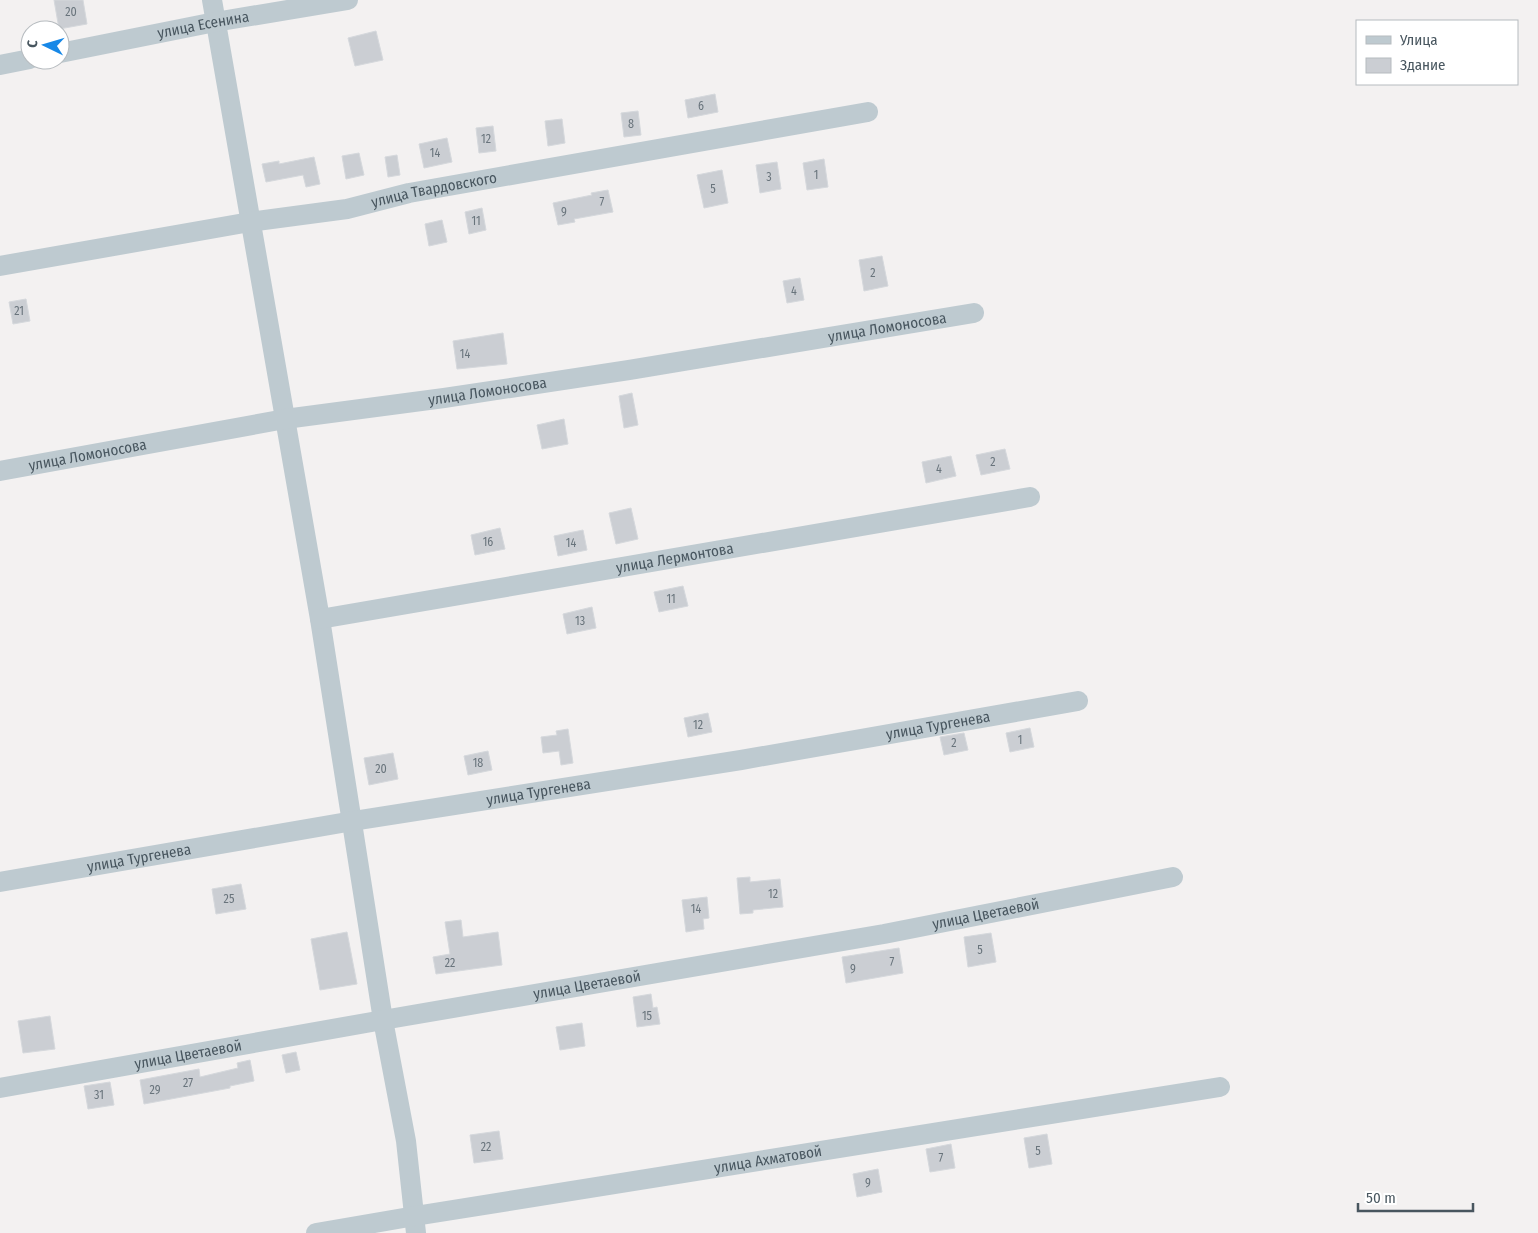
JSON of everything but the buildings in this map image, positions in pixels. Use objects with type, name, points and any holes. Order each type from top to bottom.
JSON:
[{"type":"street","points":[[212,0],[320,619],[383,1020],[406,1141],[416,1224]]},
{"type":"street","name":"улица Есенина","points":[[70,51],[215,22],[348,0]]},
{"type":"street","points":[[0,65],[20,61]]},
{"type":"street","name":"улица Твардовского","points":[[0,266],[250,222],[347,209],[409,193],[868,112]]},
{"type":"street","name":"улица Ломоносова","points":[[0,471],[285,420],[600,374],[974,313]]},
{"type":"street","name":"улица Лермонтова","points":[[320,619],[1030,497]]},
{"type":"street","name":"улица Тургенева","points":[[0,882],[353,821],[731,762],[1078,702]]},
{"type":"street","name":"улица Цветаевой","points":[[0,1088],[884,934],[1172,877]]},
{"type":"street","name":"улица Ахматовой","points":[[316,1233],[416,1224],[1220,1088]]}]
